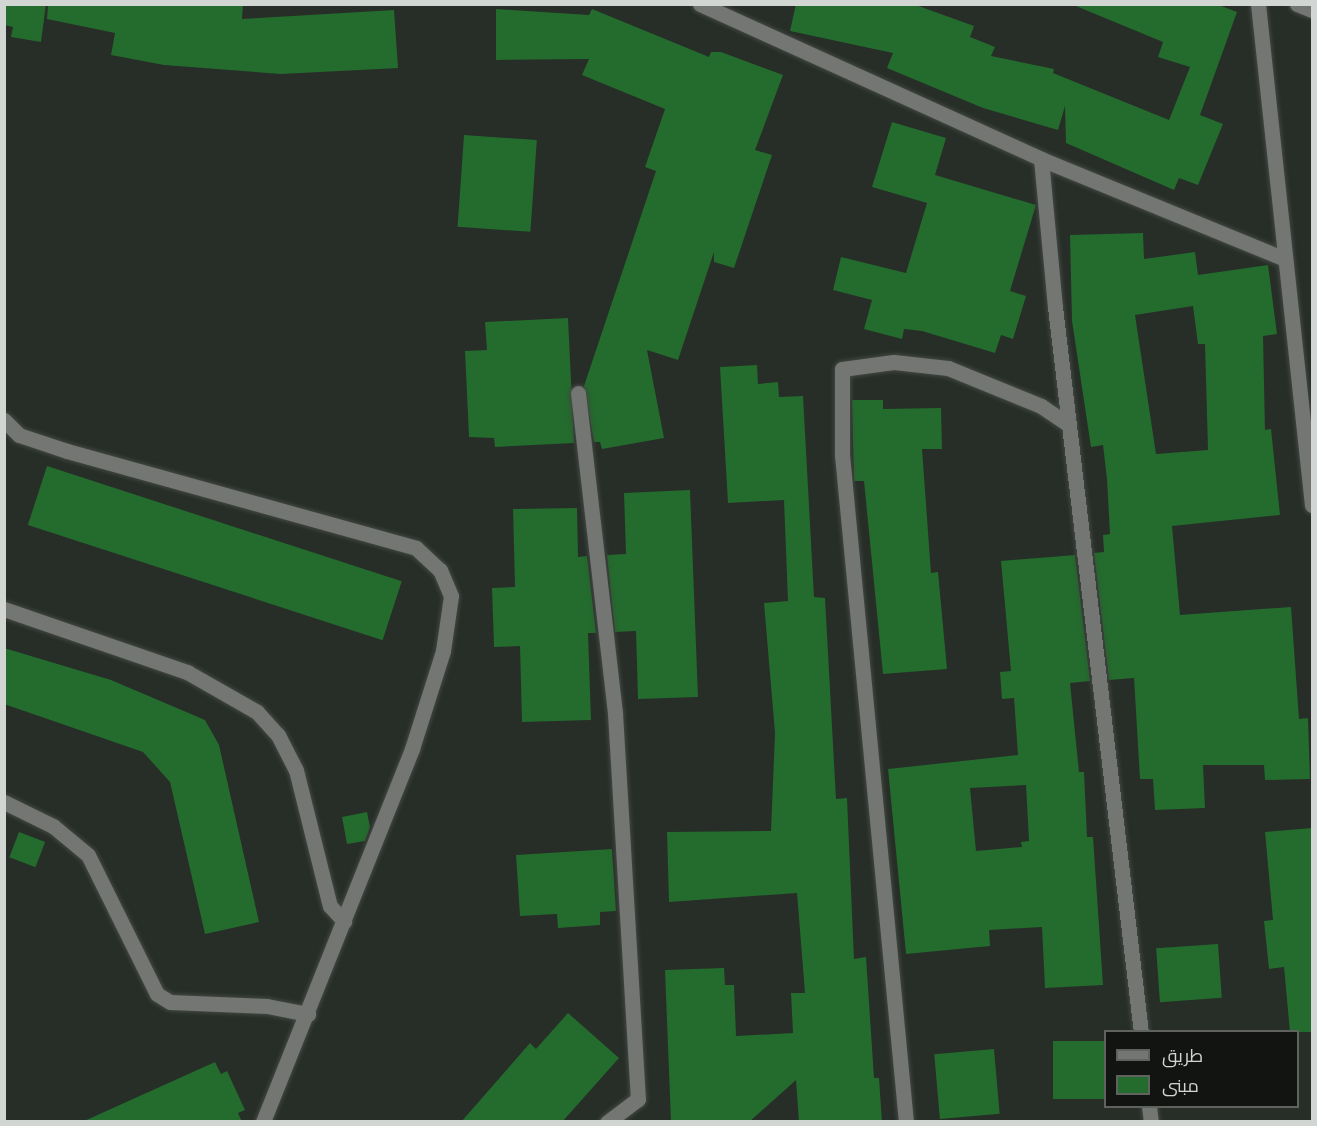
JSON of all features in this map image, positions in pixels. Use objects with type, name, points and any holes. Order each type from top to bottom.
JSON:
[{"type":"street","points":[[700,4],[1041,159],[1285,259]]},
{"type":"street","points":[[1258,4],[1312,506]]},
{"type":"street","points":[[1297,4],[1312,10]]},
{"type":"street","points":[[1041,159],[1069,424],[1141,1030]]},
{"type":"street","points":[[906,1122],[842,454],[842,369],[894,362],[948,368],[1041,406],[1069,424]]},
{"type":"street","points":[[578,393],[615,713],[638,1099],[607,1122]]},
{"type":"street","points":[[4,420],[19,435],[67,451],[416,548],[440,570],[451,596],[442,651],[412,749],[263,1122]]},
{"type":"street","points":[[4,609],[187,672],[257,712],[278,735],[296,770],[330,906],[344,921]]},
{"type":"street","points":[[4,802],[52,826],[88,855],[156,994],[170,1002],[267,1006],[308,1014]]},
{"type":"building","points":[[4,4],[46,4],[41,42],[11,37],[13,27],[4,25]]},
{"type":"building","points":[[48,4],[243,4],[242,19],[394,10],[398,68],[281,74],[164,65],[111,55],[115,33],[47,19]]},
{"type":"building","points":[[796,4],[913,4],[974,26],[970,37],[995,47],[991,56],[1054,69],[1053,73],[1169,120],[1190,67],[1158,57],[1163,42],[1071,4],[1216,4],[1237,12],[1200,115],[1223,124],[1198,185],[1179,178],[1174,190],[1066,143],[1065,106],[1058,130],[983,108],[887,68],[893,53],[790,31]]},
{"type":"building","points":[[496,9],[589,15],[592,9],[709,57],[711,52],[721,52],[783,75],[755,150],[772,155],[734,268],[714,262],[714,252],[678,360],[647,350],[664,438],[602,449],[600,442],[594,442],[584,386],[656,171],[645,167],[665,109],[582,75],[589,59],[496,60]]},
{"type":"building","points":[[892,122],[946,138],[935,175],[1036,205],[1010,291],[1026,296],[1013,339],[1001,335],[995,353],[922,331],[904,329],[902,339],[864,329],[872,300],[833,290],[841,257],[906,273],[927,203],[872,187]]},
{"type":"building","points":[[464,135],[537,140],[530,232],[458,227]]},
{"type":"building","points":[[1143,233],[1144,259],[1195,252],[1198,275],[1268,265],[1277,334],[1263,336],[1265,430],[1271,429],[1280,515],[1172,526],[1180,615],[1291,607],[1299,719],[1308,718],[1310,779],[1265,780],[1264,765],[1203,765],[1205,808],[1155,810],[1153,779],[1140,779],[1134,678],[1109,680],[1094,553],[1104,552],[1103,535],[1110,534],[1107,479],[1103,445],[1091,447],[1072,321],[1070,235]],"holes":[[[1193,306],[1198,344],[1205,344],[1208,450],[1156,454],[1135,315]]]},
{"type":"building","points":[[568,318],[574,443],[495,447],[494,438],[469,437],[465,351],[487,350],[485,322]]},
{"type":"building","points":[[757,365],[758,384],[778,382],[779,397],[803,396],[814,597],[825,598],[836,799],[847,798],[854,959],[866,957],[874,1078],[879,1078],[882,1122],[799,1122],[796,1080],[749,1122],[671,1122],[665,970],[724,968],[725,985],[734,985],[736,1036],[793,1033],[791,993],[805,993],[797,893],[669,902],[667,832],[771,831],[775,733],[764,603],[788,601],[784,500],[728,503],[720,367]]},
{"type":"building","points":[[852,400],[883,400],[883,409],[941,408],[942,449],[922,449],[931,573],[938,572],[947,669],[883,674],[864,481],[854,481]]},
{"type":"building","points":[[47,466],[402,581],[383,640],[28,525]]},
{"type":"building","points":[[690,490],[698,697],[638,699],[636,631],[615,632],[607,555],[626,554],[624,493]]},
{"type":"building","points":[[577,508],[578,557],[587,556],[596,633],[588,633],[591,720],[522,722],[520,646],[494,647],[492,588],[515,587],[513,509]]},
{"type":"building","points":[[1075,555],[1090,681],[1070,683],[1079,772],[1084,772],[1087,837],[1093,837],[1103,985],[1045,988],[1042,927],[989,930],[990,946],[906,954],[888,769],[1018,755],[1014,698],[1002,699],[1000,672],[1011,671],[1001,561]],"holes":[[[1026,785],[1029,841],[1021,842],[1022,847],[976,851],[970,788]]]},
{"type":"building","points":[[4,648],[111,680],[205,720],[219,745],[259,922],[205,934],[170,782],[143,752],[4,704]]},
{"type":"building","points":[[367,812],[370,827],[365,841],[347,844],[342,817]]},
{"type":"building","points":[[1312,828],[1312,1032],[1290,1030],[1284,967],[1269,969],[1264,921],[1273,920],[1265,832]]},
{"type":"building","points":[[19,832],[45,842],[35,867],[9,857]]},
{"type":"building","points":[[612,849],[616,911],[600,912],[600,925],[558,928],[557,914],[520,916],[516,855]]},
{"type":"building","points":[[1218,944],[1222,998],[1160,1002],[1156,948]]},
{"type":"building","points":[[568,1013],[619,1058],[562,1122],[461,1122],[530,1043],[536,1049]]},
{"type":"building","points":[[1053,1041],[1104,1041],[1104,1099],[1053,1099]]},
{"type":"building","points":[[994,1049],[1000,1114],[940,1119],[934,1054]]},
{"type":"building","points":[[215,1062],[221,1074],[227,1071],[245,1110],[238,1113],[242,1122],[82,1122]]}]
